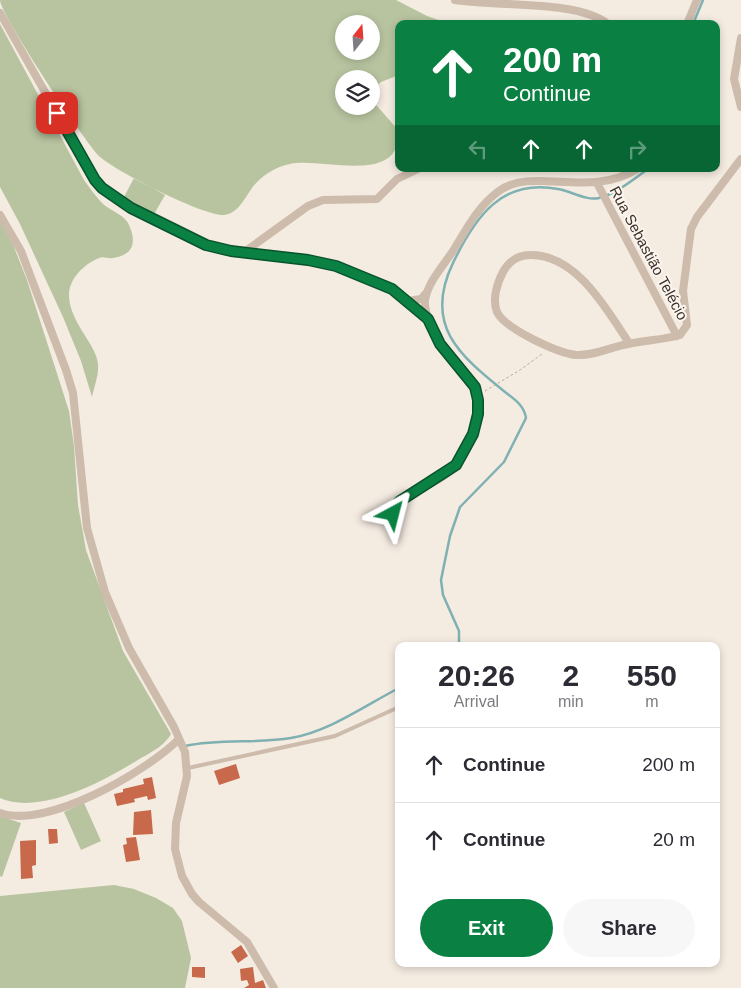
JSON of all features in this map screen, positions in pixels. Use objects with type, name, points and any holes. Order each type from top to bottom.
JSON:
[{"type":"street","points":[[455,0],[557,0],[586,6],[604,20]]},
{"type":"street","points":[[689,20],[697,0]]},
{"type":"street","points":[[0,13],[95,180],[102,188],[131,208],[186,236],[219,249],[308,260],[336,266],[392,289],[428,319]]},
{"type":"street","points":[[741,38],[734,74],[741,107]]},
{"type":"street","points":[[629,343],[595,295],[574,273],[555,262],[539,256],[525,256],[515,259],[508,266],[498,283],[495,298],[498,314],[510,326],[551,347],[581,355],[600,352],[629,343],[677,336],[683,333],[687,325],[683,291],[691,229],[697,218],[741,159]]},
{"type":"street","points":[[243,253],[308,206],[329,200],[377,199],[383,196],[398,179],[412,172]]},
{"type":"street","points":[[403,300],[412,302],[419,300],[427,292],[477,214],[490,199],[506,187],[530,182],[597,184],[620,178],[631,172]]},
{"type":"street","name":"Rua Sebastião Telécio","points":[[597,184],[677,336]]},
{"type":"street","points":[[0,216],[21,251],[69,378],[76,412],[87,528],[106,592],[129,648],[179,739],[186,757],[188,768],[175,832],[175,849],[180,870],[195,898],[253,949],[274,988]]},
{"type":"street","points":[[395,538],[393,511],[396,504],[447,473],[460,460],[476,426],[477,394],[472,383],[440,344],[428,319],[425,305],[427,292]]},
{"type":"street","points":[[0,813],[20,817],[36,815],[79,800],[125,780],[179,739]]},
{"type":"lane","points":[[188,768],[335,736],[395,709]]},
{"type":"path","points":[[477,394],[520,370],[551,347]]},
{"type":"green space","points":[[0,0],[396,0],[438,20],[395,20],[395,77],[380,83],[380,70],[335,70],[335,115],[380,115],[380,109],[395,127],[395,149],[388,158],[374,164],[358,166],[304,163],[281,166],[272,170],[253,186],[239,207],[230,214],[224,215],[179,201],[108,163],[91,146],[44,78],[14,28]]},
{"type":"green space","points":[[0,24],[84,180],[103,204],[124,218],[129,225],[133,237],[132,247],[129,251],[120,256],[99,258],[88,264],[78,273],[70,289],[70,305],[73,314],[93,349],[98,364],[92,397],[81,361],[63,317],[20,224],[0,187]]},
{"type":"green space","points":[[134,178],[165,195],[153,216],[123,199]]},
{"type":"green space","points":[[0,222],[12,242],[27,280],[69,411],[74,446],[78,505],[86,550],[123,651],[171,734],[154,751],[92,785],[53,799],[34,802],[16,802],[0,798]]},
{"type":"green space","points":[[84,803],[101,841],[81,850],[64,812]]},
{"type":"green space","points":[[0,816],[21,823],[2,877],[0,876]]},
{"type":"green space","points":[[114,885],[134,889],[156,898],[173,908],[182,921],[191,958],[185,988],[0,988],[0,896]]},
{"type":"building","points":[[236,764],[240,778],[219,785],[214,771]]},
{"type":"building","points":[[152,777],[156,798],[148,800],[147,796],[134,799],[135,802],[117,806],[114,794],[123,792],[123,789],[144,784],[143,779]]},
{"type":"building","points":[[151,810],[153,834],[133,835],[134,812]]},
{"type":"building","points":[[48,829],[57,829],[58,843],[49,844]]},
{"type":"building","points":[[136,837],[140,860],[126,862],[123,845],[127,844],[126,838]]},
{"type":"building","points":[[36,840],[36,865],[32,866],[33,878],[21,879],[20,841]]},
{"type":"building","points":[[241,945],[248,956],[238,963],[231,952]]},
{"type":"building","points":[[192,967],[205,967],[205,978],[192,977]]},
{"type":"building","points":[[253,967],[255,983],[263,980],[266,988],[244,988],[249,985],[247,980],[241,981],[240,969]]},
{"type":"waterway","points":[[695,20],[703,0]]},
{"type":"waterway","points":[[459,642],[459,631],[443,595],[441,580],[450,536],[460,507],[504,462],[526,418],[523,409],[518,403],[473,365],[450,337],[444,321],[442,304],[445,285],[453,263],[481,216],[506,195],[521,189],[538,187],[563,190],[594,199],[618,190],[644,172]]},
{"type":"waterway","points":[[185,746],[211,742],[278,740],[305,735],[333,724],[395,690]]},
{"type":"route","points":[[57,113],[95,180],[102,188],[131,208],[186,236],[219,249],[308,260],[336,266],[392,289],[428,319],[440,344],[475,387],[478,400],[476,426],[456,465],[447,473],[396,504],[393,514]]}]
